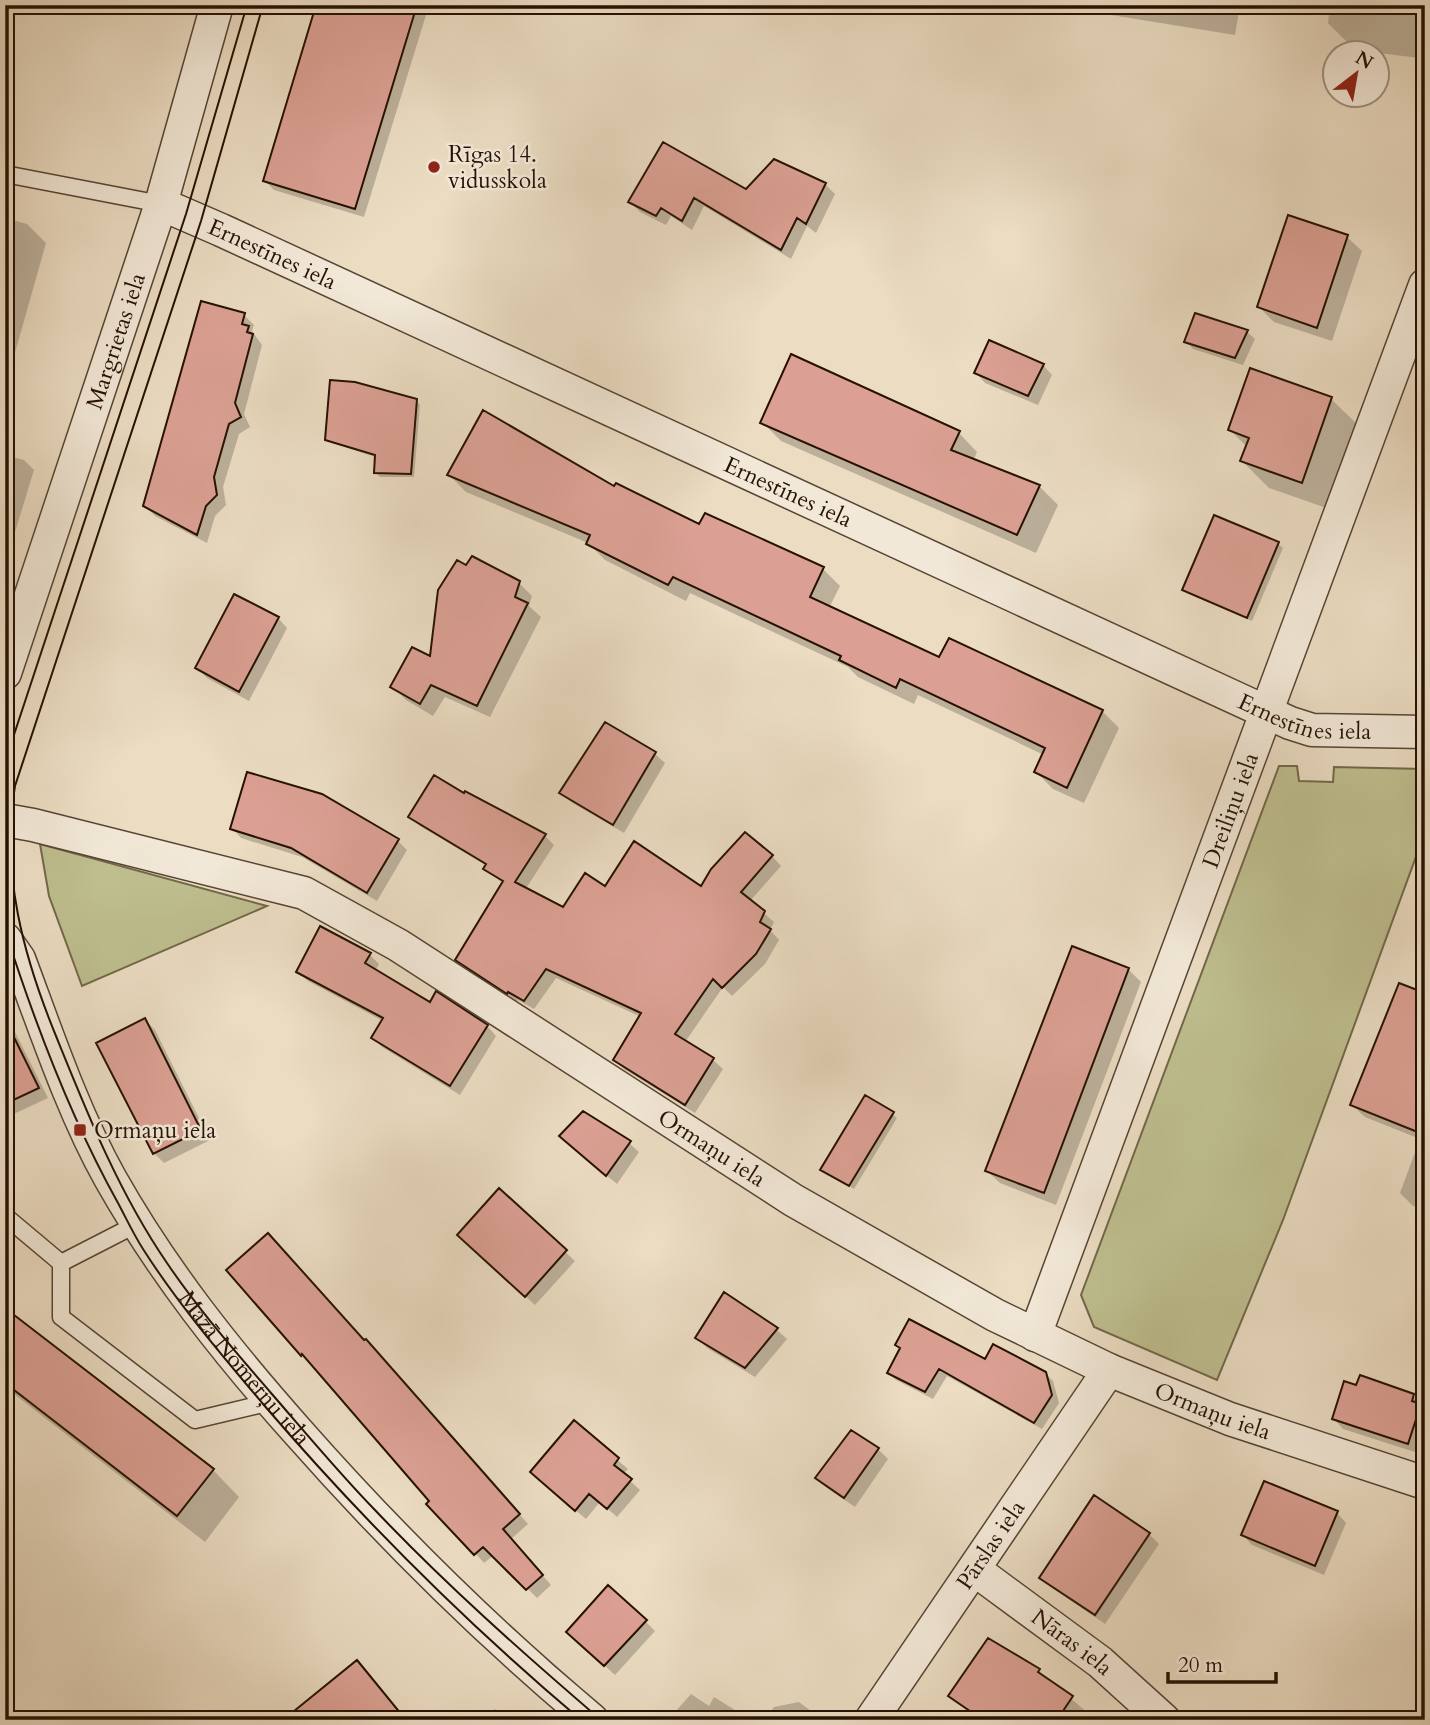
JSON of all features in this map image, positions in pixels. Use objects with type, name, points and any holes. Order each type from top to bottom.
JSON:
[{"type":"street","name":"Margrietas iela","points":[[5,673],[161,204],[217,5]]},
{"type":"street","name":"Ernestīnes iela","points":[[161,204],[1266,713],[1312,730],[1425,732]]},
{"type":"street","name":"Dreiliņu iela","points":[[1035,1335],[1425,285]]},
{"type":"street","name":"Ormaņu iela","points":[[5,820],[304,892],[398,945],[793,1200],[1035,1335],[1109,1370],[1230,1419],[1425,1483]]},
{"type":"street","name":"Mazā Nometņu iela","points":[[5,939],[19,959],[66,1081],[103,1164],[137,1224],[204,1322],[370,1514],[466,1608],[592,1720]]},
{"type":"street","name":"Pārslas iela","points":[[871,1720],[1109,1370]]},
{"type":"street","name":"Nāras iela","points":[[975,1570],[1100,1662],[1164,1720]]},
{"type":"lane","points":[[5,174],[161,204]]},
{"type":"lane","points":[[5,1216],[61,1263],[61,1317],[195,1420],[271,1402]]},
{"type":"lane","points":[[61,1263],[137,1224]]},
{"type":"green space","points":[[1279,766],[1297,766],[1299,781],[1333,782],[1334,767],[1425,769],[1425,832],[1283,1220],[1217,1380],[1094,1327],[1081,1295]]},
{"type":"green space","points":[[40,844],[267,906],[82,986],[49,896]]},
{"type":"building","points":[[316,5],[417,5],[355,209],[263,181]]},
{"type":"building","points":[[663,142],[746,189],[774,159],[826,183],[806,224],[797,218],[781,250],[694,198],[682,221],[661,208],[656,216],[628,202]]},
{"type":"building","points":[[1288,215],[1348,235],[1317,328],[1257,307]]},
{"type":"building","points":[[201,301],[245,313],[242,324],[249,326],[247,332],[253,334],[235,403],[241,417],[229,424],[214,477],[217,495],[206,506],[197,535],[143,506]]},
{"type":"building","points":[[1195,313],[1248,330],[1235,358],[1184,342]]},
{"type":"building","points":[[989,340],[1044,364],[1028,396],[974,373]]},
{"type":"building","points":[[791,354],[960,431],[951,450],[1040,485],[1017,535],[760,423]]},
{"type":"building","points":[[1250,368],[1332,397],[1302,483],[1240,461],[1249,438],[1228,430]]},
{"type":"building","points":[[330,380],[355,382],[417,399],[411,474],[374,473],[375,455],[325,440]]},
{"type":"building","points":[[483,410],[614,486],[616,483],[699,524],[705,513],[824,567],[810,597],[939,657],[949,638],[1103,710],[1067,788],[1034,772],[1045,748],[900,679],[896,688],[839,660],[841,656],[673,577],[668,585],[586,544],[590,535],[447,475]]},
{"type":"building","points":[[1214,515],[1279,542],[1247,618],[1182,590]]},
{"type":"building","points":[[472,556],[520,581],[515,597],[528,603],[477,706],[431,685],[420,704],[390,687],[412,647],[430,656],[438,590],[457,560],[466,565]]},
{"type":"building","points":[[234,594],[279,617],[239,692],[195,668]]},
{"type":"building","points":[[605,722],[656,752],[613,825],[559,793]]},
{"type":"building","points":[[247,772],[322,794],[399,839],[367,893],[291,848],[230,829]]},
{"type":"building","points":[[434,775],[546,834],[515,882],[563,907],[585,873],[605,886],[634,841],[701,886],[711,869],[745,832],[773,855],[741,892],[765,911],[760,922],[771,929],[756,954],[722,988],[713,979],[675,1034],[714,1058],[685,1105],[613,1060],[641,1013],[546,969],[524,1001],[508,992],[507,994],[455,960],[503,881],[483,869],[486,864],[408,817]]},
{"type":"building","points":[[320,926],[371,953],[365,963],[430,1002],[436,991],[488,1025],[450,1086],[371,1038],[383,1018],[296,972]]},
{"type":"building","points":[[1072,946],[1129,968],[1044,1193],[985,1171]]},
{"type":"building","points":[[1399,983],[1425,993],[1425,1135],[1350,1105]]},
{"type":"building","points":[[145,1018],[201,1130],[153,1154],[96,1043]]},
{"type":"building","points":[[5,1019],[39,1088],[5,1104]]},
{"type":"building","points":[[865,1095],[894,1112],[849,1186],[820,1170]]},
{"type":"building","points":[[583,1111],[631,1141],[606,1176],[559,1136]]},
{"type":"building","points":[[499,1188],[567,1250],[525,1297],[457,1235]]},
{"type":"building","points":[[268,1233],[364,1340],[366,1339],[520,1514],[503,1529],[543,1575],[526,1590],[483,1547],[474,1555],[426,1504],[429,1501],[226,1270]]},
{"type":"building","points":[[724,1292],[778,1328],[745,1368],[695,1338]]},
{"type":"building","points":[[5,1308],[214,1469],[177,1516],[5,1383]]},
{"type":"building","points":[[909,1319],[985,1359],[993,1344],[1046,1372],[1052,1395],[1034,1423],[939,1369],[925,1392],[887,1373],[900,1348],[895,1345]]},
{"type":"building","points":[[1360,1375],[1414,1394],[1412,1401],[1421,1404],[1408,1444],[1332,1419],[1344,1381],[1356,1385]]},
{"type":"building","points":[[574,1420],[619,1458],[614,1465],[632,1479],[607,1509],[589,1494],[575,1511],[530,1472]]},
{"type":"building","points":[[851,1430],[879,1448],[844,1498],[815,1478]]},
{"type":"building","points":[[1264,1481],[1338,1511],[1315,1566],[1241,1535]]},
{"type":"building","points":[[1094,1495],[1150,1533],[1095,1615],[1039,1578]]},
{"type":"building","points":[[608,1585],[647,1620],[604,1666],[566,1632]]},
{"type":"building","points":[[988,1638],[1040,1669],[1038,1672],[1073,1696],[1057,1720],[983,1720],[948,1696]]},
{"type":"building","points":[[357,1660],[406,1720],[283,1720]]},
{"type":"tram line","points":[[5,762],[186,214],[247,5]]},
{"type":"tram line","points":[[263,5],[201,221],[15,786],[11,850],[18,914],[44,1006],[93,1124],[134,1209],[179,1280],[244,1361],[374,1509],[485,1618],[601,1720]]},
{"type":"tram line","points":[[5,930],[41,1035],[69,1104],[136,1238],[156,1269],[200,1328],[263,1404],[337,1487],[455,1607],[581,1720]]},
{"type":"place","name":"Rīgas 14. vidusskola","points":[[434,167]]},
{"type":"place","name":"Ormaņu iela","points":[[80,1130]]}]
